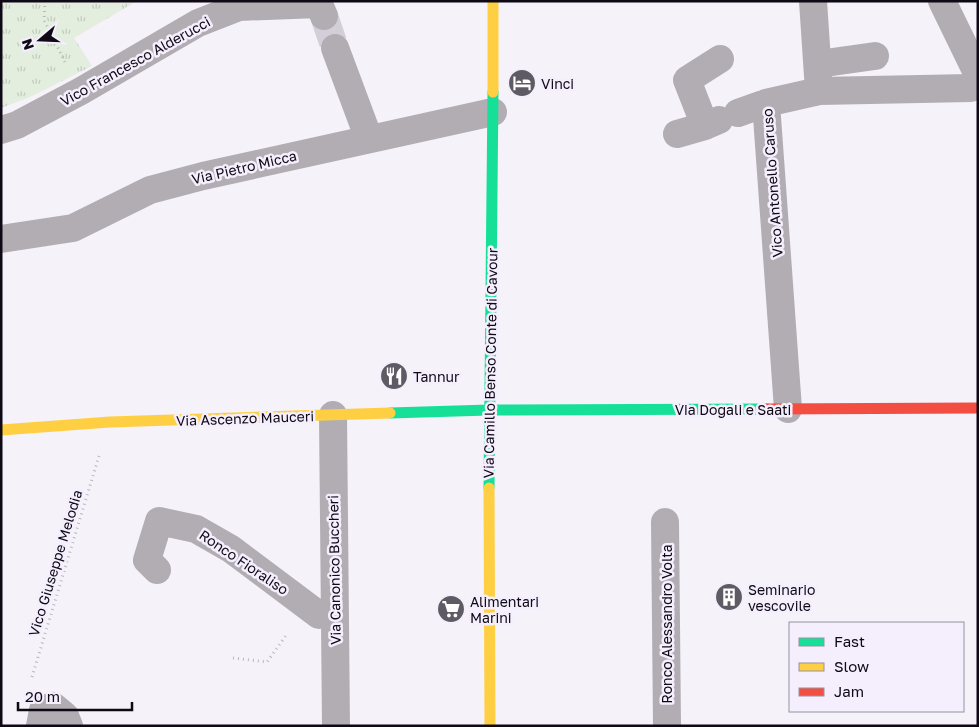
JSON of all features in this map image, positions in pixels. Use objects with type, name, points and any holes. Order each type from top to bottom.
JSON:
[{"type":"street","name":"Via Camillo Benso Conte di Cavour","points":[[490,726],[488,410],[494,112],[493,1]]},
{"type":"street","points":[[813,1],[819,91]]},
{"type":"street","points":[[942,1],[974,82]]},
{"type":"street","name":"Vico Francesco Alderucci","points":[[1,130],[17,125],[81,91],[198,23],[239,7],[319,4],[324,16]]},
{"type":"street","points":[[335,48],[369,139]]},
{"type":"street","points":[[818,64],[875,56]]},
{"type":"street","points":[[720,59],[687,80],[721,120]]},
{"type":"street","name":"Vico Antonello Caruso","points":[[788,409],[766,103],[819,91],[974,82]]},
{"type":"street","points":[[677,134],[766,103]]},
{"type":"street","name":"Via Pietro Micca","points":[[1,239],[73,228],[150,190],[203,176],[494,112]]},
{"type":"street","name":"Via Dogali e Saati","points":[[488,410],[978,408]]},
{"type":"street","name":"Via Ascenzo Mauceri","points":[[1,430],[110,422],[488,410]]},
{"type":"street","name":"Via Canonico Buccheri","points":[[332,415],[336,726]]},
{"type":"street","name":"Ronco Fioraliso","points":[[158,570],[147,560],[158,521],[196,529],[231,550],[313,610]]},
{"type":"street","name":"Ronco Alessandro Volta","points":[[665,522],[667,726]]},
{"type":"street","points":[[41,718],[53,706],[65,716],[69,726]]},
{"type":"path","points":[[45,1],[44,20],[50,36],[81,91]]},
{"type":"path","name":"Vico Giuseppe Melodia","points":[[41,718],[30,682],[110,422]]},
{"type":"path","points":[[232,658],[267,662],[313,610]]},
{"type":"green space","points":[[1,1],[137,1],[74,38],[92,66],[28,98],[1,108]]},
{"type":"tunnel","points":[[324,16],[335,48]]},
{"type":"traffic: fast","points":[[489,488],[493,92]]},
{"type":"traffic: fast","points":[[390,413],[489,410],[767,409]]},
{"type":"traffic: slow","points":[[493,1],[493,92]]},
{"type":"traffic: slow","points":[[1,430],[110,422],[390,413]]},
{"type":"traffic: slow","points":[[489,488],[490,726]]},
{"type":"traffic: jam","points":[[767,409],[978,408]]},
{"type":"place","name":"Vinci","points":[[522,83]]},
{"type":"place","name":"Tannur","points":[[394,376]]},
{"type":"place","name":"Seminario vescovile","points":[[729,597]]},
{"type":"place","name":"Alimentari Marini","points":[[451,609]]}]
